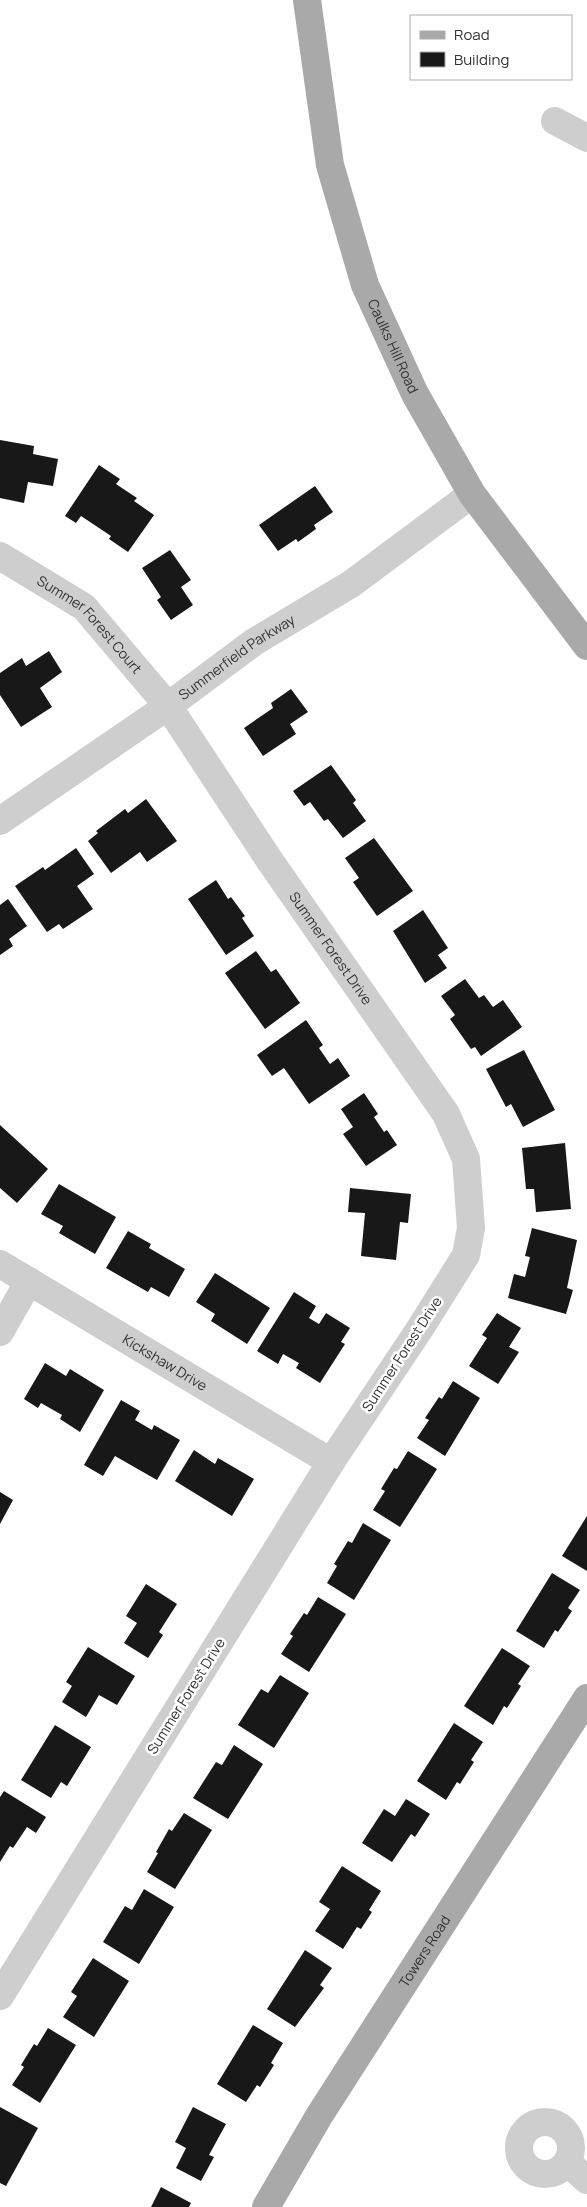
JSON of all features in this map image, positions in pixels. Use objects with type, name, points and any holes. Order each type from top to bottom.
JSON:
[{"type":"main road","name":"Caulks Hill Road","points":[[307,0],[330,165],[366,285],[415,394],[472,494],[587,646]]},
{"type":"main road","name":"Towers Road","points":[[266,2207],[319,2116],[587,1698]]},
{"type":"street","points":[[554,121],[587,138]]},
{"type":"street","name":"Summerfield Parkway","points":[[0,821],[168,706],[254,642],[351,584],[472,494]]},
{"type":"street","name":"Summer Forest Court","points":[[0,556],[84,607],[168,706]]},
{"type":"street","name":"Summer Forest Drive","points":[[0,1996],[330,1462],[421,1327],[466,1255],[471,1228],[466,1159],[446,1114],[270,861],[168,706]]},
{"type":"street","name":"Kickshaw Drive","points":[[0,1264],[330,1462]]},
{"type":"street","points":[[0,1332],[29,1281]]},
{"type":"building","points":[[0,440],[34,446],[33,454],[58,459],[53,486],[28,482],[24,503],[0,498]]},
{"type":"building","points":[[99,465],[120,479],[116,484],[137,498],[134,501],[154,515],[128,552],[109,539],[111,536],[81,516],[76,523],[65,516]]},
{"type":"building","points":[[315,486],[333,512],[314,525],[316,529],[298,542],[296,539],[278,551],[259,525]]},
{"type":"building","points":[[170,550],[191,580],[181,587],[193,605],[171,620],[157,600],[161,597],[142,568]]},
{"type":"building","points":[[49,651],[62,672],[40,688],[52,707],[21,727],[0,695],[0,673],[22,658],[26,666]]},
{"type":"building","points":[[291,689],[308,712],[290,724],[296,734],[263,756],[244,728],[273,708],[271,703]]},
{"type":"building","points":[[331,765],[356,800],[353,803],[366,821],[343,838],[328,819],[324,821],[310,802],[304,806],[293,791]]},
{"type":"building","points":[[146,799],[177,841],[147,862],[140,852],[111,873],[88,841],[98,833],[96,831],[125,809],[128,813]]},
{"type":"building","points":[[374,838],[413,891],[377,916],[353,882],[359,878],[345,858]]},
{"type":"building","points":[[76,848],[94,874],[77,886],[93,909],[63,929],[59,924],[47,932],[15,886],[43,867],[45,870]]},
{"type":"building","points":[[216,880],[228,899],[231,897],[245,916],[242,918],[254,936],[226,955],[188,899]]},
{"type":"building","points":[[8,899],[27,926],[9,939],[13,946],[0,955],[0,905]]},
{"type":"building","points":[[423,910],[448,948],[438,955],[447,968],[425,983],[393,931]]},
{"type":"building","points":[[256,951],[271,972],[276,969],[300,1003],[265,1029],[225,973]]},
{"type":"building","points":[[465,979],[479,998],[484,995],[493,1007],[503,1000],[522,1027],[481,1056],[475,1047],[471,1049],[450,1019],[455,1015],[441,996]]},
{"type":"building","points":[[306,1020],[323,1045],[319,1048],[330,1064],[338,1058],[350,1076],[309,1104],[284,1068],[272,1076],[257,1055]]},
{"type":"building","points":[[524,1050],[555,1110],[523,1127],[511,1104],[506,1107],[486,1069]]},
{"type":"building","points":[[364,1093],[378,1114],[374,1117],[384,1132],[387,1130],[397,1145],[366,1166],[343,1134],[353,1127],[341,1109]]},
{"type":"building","points":[[0,1125],[48,1169],[17,1203],[0,1188]]},
{"type":"building","points":[[565,1143],[571,1209],[536,1212],[534,1189],[526,1189],[522,1148]]},
{"type":"building","points":[[59,1184],[116,1217],[95,1254],[59,1233],[63,1226],[41,1214]]},
{"type":"building","points":[[350,1188],[411,1194],[408,1223],[400,1222],[396,1260],[361,1256],[365,1213],[348,1212]]},
{"type":"building","points":[[532,1228],[577,1240],[567,1288],[573,1290],[566,1314],[508,1298],[514,1274],[525,1277],[530,1257],[525,1256]]},
{"type":"building","points":[[128,1231],[151,1244],[149,1248],[185,1269],[169,1297],[151,1287],[148,1292],[106,1268]]},
{"type":"building","points":[[215,1273],[270,1308],[247,1344],[211,1321],[215,1314],[196,1302]]},
{"type":"building","points":[[294,1292],[316,1306],[309,1318],[319,1324],[326,1313],[350,1328],[341,1342],[345,1344],[320,1383],[296,1368],[299,1363],[283,1354],[278,1364],[257,1351]]},
{"type":"building","points":[[497,1313],[521,1328],[509,1347],[519,1352],[498,1384],[469,1366],[487,1338],[482,1335]]},
{"type":"building","points":[[45,1363],[66,1376],[70,1369],[104,1390],[80,1432],[60,1419],[62,1415],[41,1403],[38,1408],[24,1399]]},
{"type":"building","points":[[453,1381],[480,1398],[445,1456],[417,1438],[429,1420],[425,1418],[439,1397],[442,1399]]},
{"type":"building","points":[[121,1400],[140,1411],[135,1420],[152,1430],[154,1425],[180,1440],[157,1480],[115,1456],[103,1476],[84,1465]]},
{"type":"building","points":[[194,1450],[215,1464],[218,1458],[254,1479],[232,1516],[175,1481]]},
{"type":"building","points":[[408,1451],[437,1469],[400,1527],[373,1510],[385,1491],[381,1489],[394,1468],[397,1469]]},
{"type":"building","points":[[0,1492],[13,1500],[0,1524]]},
{"type":"building","points":[[587,1516],[587,1571],[562,1556]]},
{"type":"building","points":[[363,1523],[391,1540],[354,1600],[327,1583],[337,1566],[334,1564],[348,1541],[352,1543]]},
{"type":"building","points":[[552,1573],[580,1590],[568,1608],[572,1611],[558,1632],[555,1630],[544,1648],[516,1631]]},
{"type":"building","points":[[146,1584],[177,1604],[159,1632],[163,1635],[148,1658],[124,1643],[137,1623],[126,1616]]},
{"type":"building","points":[[318,1597],[346,1614],[309,1672],[281,1654],[293,1636],[290,1634],[304,1613],[307,1615]]},
{"type":"building","points":[[88,1647],[135,1676],[117,1705],[99,1695],[86,1717],[62,1702],[72,1686],[66,1682]]},
{"type":"building","points":[[502,1648],[530,1666],[518,1684],[521,1686],[507,1708],[504,1706],[493,1725],[464,1706]]},
{"type":"building","points":[[280,1675],[309,1693],[274,1748],[238,1725],[261,1689],[268,1693]]},
{"type":"building","points":[[454,1723],[483,1742],[471,1760],[474,1762],[460,1784],[457,1782],[446,1800],[417,1781]]},
{"type":"building","points":[[55,1725],[91,1747],[67,1786],[61,1782],[51,1798],[21,1780]]},
{"type":"building","points":[[234,1745],[263,1764],[228,1819],[193,1798],[216,1762],[222,1765]]},
{"type":"building","points":[[4,1791],[46,1817],[36,1833],[27,1827],[13,1848],[10,1846],[0,1862],[0,1797]]},
{"type":"building","points":[[406,1799],[430,1814],[415,1837],[411,1834],[392,1862],[362,1843],[384,1809],[395,1816]]},
{"type":"building","points":[[184,1813],[212,1830],[175,1889],[147,1872],[169,1829],[172,1831]]},
{"type":"building","points":[[342,1866],[381,1891],[369,1910],[372,1912],[361,1929],[357,1927],[343,1949],[315,1931],[330,1909],[319,1902]]},
{"type":"building","points":[[144,1889],[174,1907],[139,1964],[103,1942],[125,1906],[132,1910]]},
{"type":"building","points":[[305,1950],[332,1968],[320,1985],[324,1988],[295,2027],[267,2009]]},
{"type":"building","points":[[93,1958],[129,1981],[94,2037],[63,2017],[77,1996],[71,1992]]},
{"type":"building","points":[[253,2025],[283,2043],[271,2063],[274,2065],[260,2087],[257,2085],[246,2102],[217,2084]]},
{"type":"building","points":[[48,2028],[76,2045],[40,2103],[12,2085],[24,2067],[21,2065],[34,2044],[37,2046]]},
{"type":"building","points":[[0,2107],[38,2128],[6,2186],[0,2183]]},
{"type":"building","points":[[193,2107],[226,2124],[209,2155],[214,2157],[201,2181],[176,2168],[186,2148],[175,2142]]},
{"type":"building","points":[[161,2187],[191,2203],[189,2207],[151,2207]]}]
